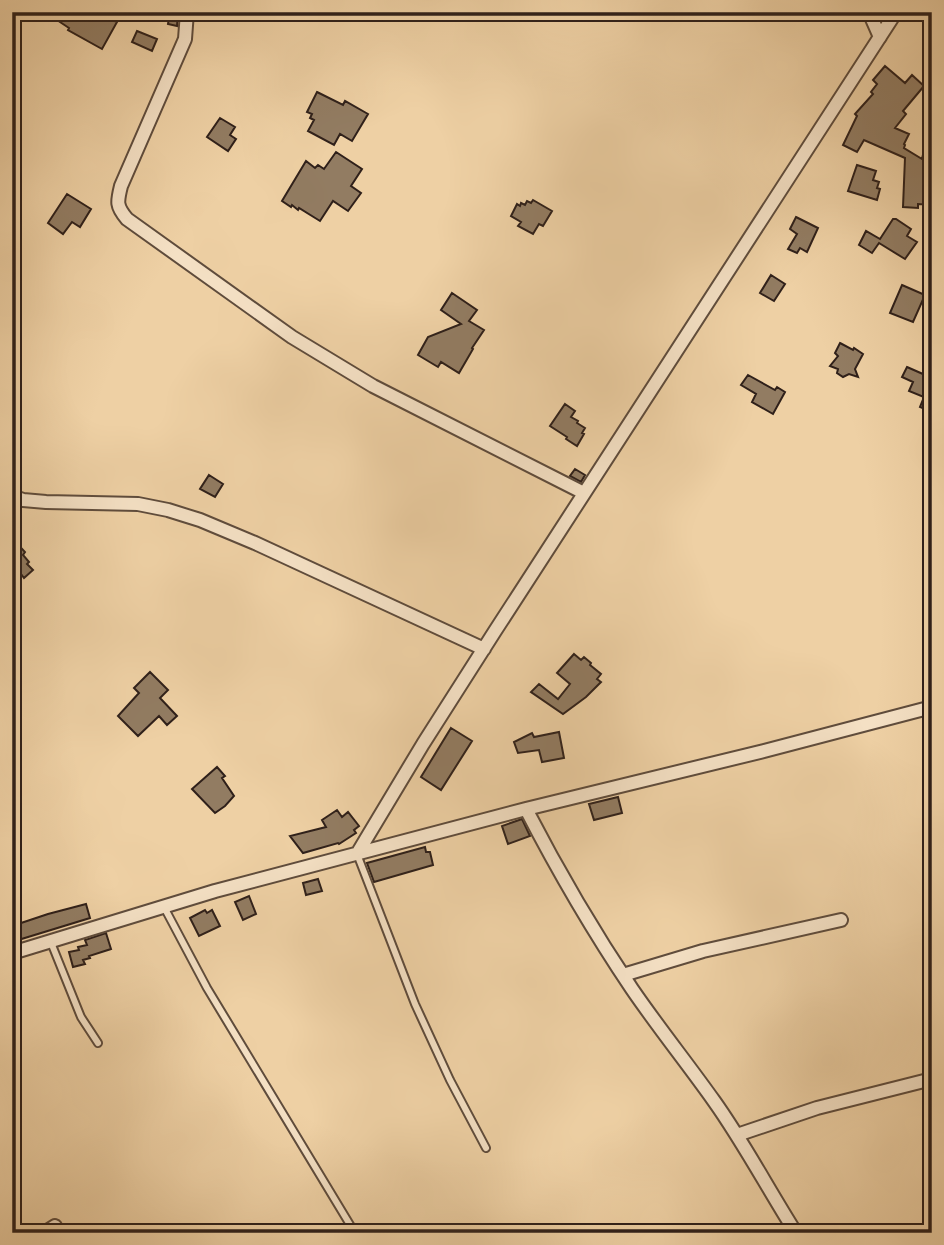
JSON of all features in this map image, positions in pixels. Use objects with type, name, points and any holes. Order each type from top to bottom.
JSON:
[{"type":"street","points":[[187,12],[185,39],[121,187],[117,200],[119,210],[127,219],[292,337],[373,386],[584,492]]},
{"type":"street","points":[[869,12],[880,37]]},
{"type":"street","points":[[357,854],[423,744],[584,492],[896,12]]},
{"type":"street","points":[[12,496],[46,502],[138,504],[200,520],[484,649]]},
{"type":"street","points":[[12,953],[215,891],[526,809],[738,758],[932,707]]},
{"type":"street","points":[[526,809],[566,885],[623,975],[737,1135],[796,1233]]},
{"type":"street","points":[[623,975],[704,951],[841,920]]},
{"type":"street","points":[[737,1135],[817,1108],[932,1079]]},
{"type":"lane","points":[[357,854],[415,1004],[450,1080],[486,1148]]},
{"type":"lane","points":[[164,906],[207,988],[355,1233]]},
{"type":"lane","points":[[50,940],[81,1017],[97,1043]]},
{"type":"building","points":[[45,12],[94,12],[117,22],[102,49],[68,30],[69,28]]},
{"type":"building","points":[[170,12],[178,12],[177,26],[168,24]]},
{"type":"building","points":[[137,31],[157,39],[152,51],[132,42]]},
{"type":"building","points":[[885,66],[905,83],[912,75],[924,86],[903,111],[906,114],[895,128],[909,134],[904,148],[922,159],[926,142],[932,143],[928,183],[932,183],[932,205],[903,207],[905,158],[864,140],[857,152],[843,145],[857,116],[855,114],[873,94],[871,92],[877,84],[873,80]]},
{"type":"building","points":[[317,92],[343,105],[345,101],[368,114],[352,141],[340,134],[334,145],[308,131],[314,120],[310,118],[312,114],[307,112]]},
{"type":"building","points":[[220,118],[235,127],[230,135],[236,139],[228,151],[207,137]]},
{"type":"building","points":[[336,152],[362,169],[351,186],[361,193],[348,211],[333,201],[320,221],[282,201],[306,161],[315,168],[318,165],[324,169]]},
{"type":"building","points":[[857,165],[876,171],[873,180],[879,182],[877,188],[880,189],[877,200],[848,191]]},
{"type":"building","points":[[67,194],[91,209],[80,227],[72,222],[63,234],[48,223]]},
{"type":"building","points":[[533,200],[552,211],[543,226],[539,224],[533,234],[518,226],[521,222],[511,216],[517,204],[525,205],[527,201],[531,203]]},
{"type":"building","points":[[796,217],[818,228],[807,252],[800,248],[797,253],[788,249],[797,234],[790,229]]},
{"type":"building","points":[[893,219],[911,229],[907,236],[917,242],[905,259],[879,243],[872,253],[859,245],[866,231],[880,239]]},
{"type":"building","points":[[771,275],[785,284],[774,301],[760,293]]},
{"type":"building","points":[[902,285],[925,295],[913,322],[890,313]]},
{"type":"building","points":[[452,293],[477,310],[469,321],[484,330],[459,373],[441,362],[438,367],[418,355],[428,337],[461,324],[441,310]]},
{"type":"building","points":[[840,343],[863,354],[855,369],[858,377],[849,374],[843,377],[837,373],[838,369],[830,366],[838,356],[835,353]]},
{"type":"building","points":[[907,367],[932,378],[932,412],[920,407],[924,397],[909,391],[913,382],[902,377]]},
{"type":"building","points":[[748,375],[775,390],[777,387],[785,392],[773,414],[752,402],[756,394],[741,385]]},
{"type":"building","points":[[565,404],[575,411],[571,417],[585,428],[577,446],[550,426]]},
{"type":"building","points":[[575,469],[585,475],[581,482],[570,476]]},
{"type":"building","points":[[209,475],[223,484],[215,497],[200,489]]},
{"type":"building","points":[[12,538],[25,552],[23,555],[29,562],[27,564],[33,570],[24,578],[21,574],[17,578],[12,573]]},
{"type":"building","points":[[574,654],[591,663],[601,674],[597,679],[601,682],[563,714],[531,692],[539,684],[558,699],[570,684],[557,673]]},
{"type":"building","points":[[150,672],[168,690],[160,698],[177,716],[167,725],[159,716],[138,736],[118,716],[139,693],[134,688]]},
{"type":"building","points":[[451,728],[472,741],[441,790],[421,777]]},
{"type":"building","points":[[559,732],[564,758],[542,762],[539,750],[518,753],[514,742],[532,733],[534,737]]},
{"type":"building","points":[[217,767],[225,776],[222,778],[234,796],[215,813],[192,789]]},
{"type":"building","points":[[618,797],[622,813],[594,820],[589,804]]},
{"type":"building","points":[[337,810],[342,817],[348,812],[359,826],[354,830],[356,833],[339,844],[303,853],[290,836],[326,827],[322,820]]},
{"type":"building","points":[[522,819],[530,836],[508,844],[502,826]]},
{"type":"building","points":[[425,847],[426,852],[430,852],[433,865],[374,882],[367,863]]},
{"type":"building","points":[[318,879],[322,891],[306,895],[303,883]]},
{"type":"building","points":[[249,896],[256,914],[243,920],[235,902]]},
{"type":"building","points":[[86,904],[90,918],[15,941],[12,935],[12,926]]},
{"type":"building","points":[[205,910],[207,913],[212,910],[220,926],[199,936],[190,918]]},
{"type":"building","points":[[106,933],[111,949],[89,956],[90,958],[83,960],[85,964],[73,967],[69,952],[87,945],[85,940]]}]
